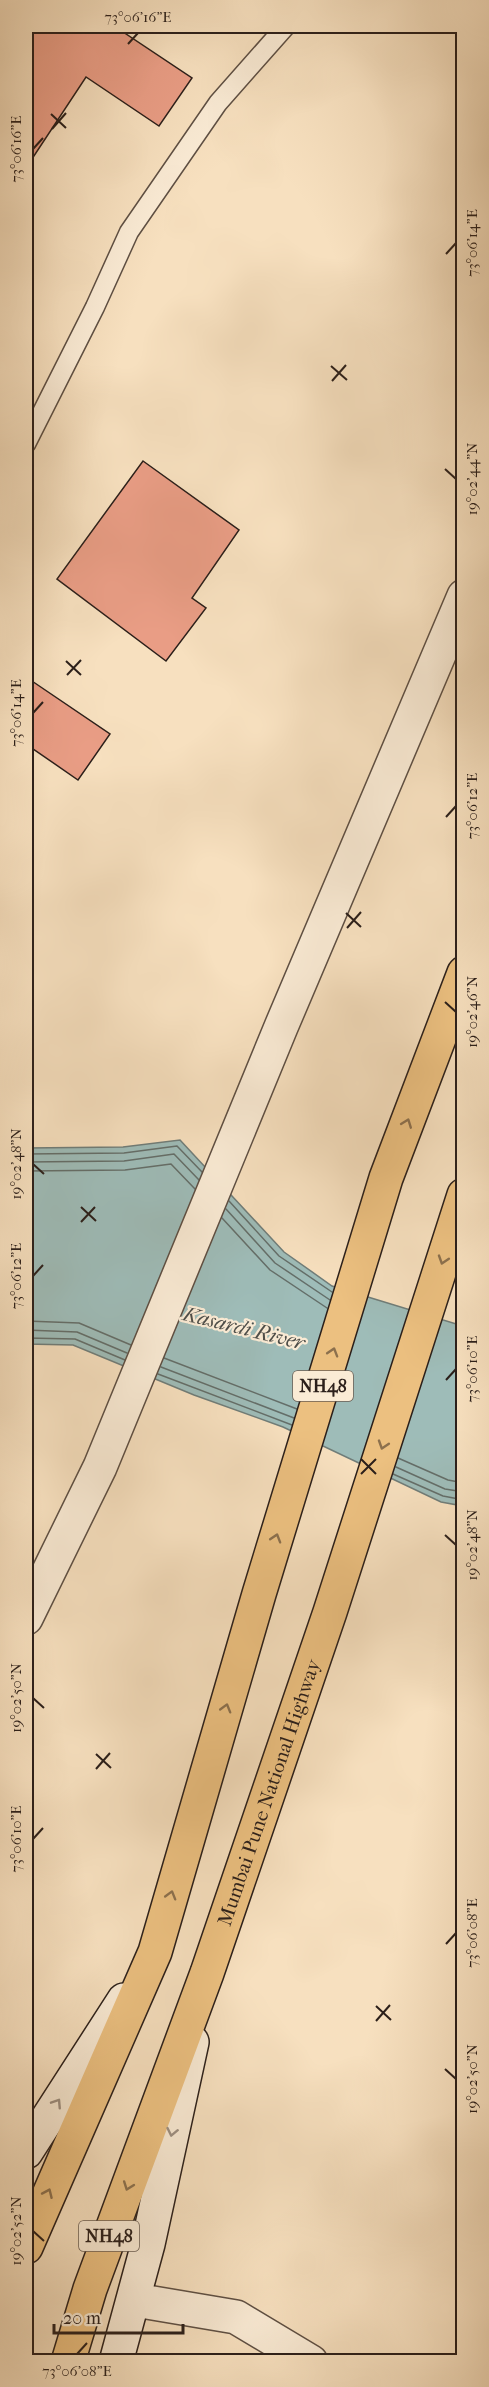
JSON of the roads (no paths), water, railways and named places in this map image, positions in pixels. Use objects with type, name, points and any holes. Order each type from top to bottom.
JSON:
[{"type":"highway","name":"NH48","points":[[26,2247],[155,1952],[259,1594],[386,1178],[464,973]]},
{"type":"highway","name":"Mumbai Pune National Highway","points":[[207,1973],[330,1612],[462,1200]]},
{"type":"highway","name":"NH48","points":[[68,2361],[90,2289],[207,1973]]},
{"type":"street","points":[[26,1618],[100,1467],[464,596]]},
{"type":"street","points":[[26,2152],[155,1952]]},
{"type":"street","points":[[116,2361],[135,2300],[207,1973]]},
{"type":"street","points":[[135,2300],[236,2317],[311,2361]]},
{"type":"lane","points":[[26,444],[95,307],[129,232],[218,103],[286,26]]},
{"type":"water","name":"Kasardi River","points":[[180,1140],[284,1252],[332,1286],[463,1326],[463,1506],[441,1502],[283,1427],[194,1395],[73,1345],[26,1344],[26,1148],[123,1147]]}]
